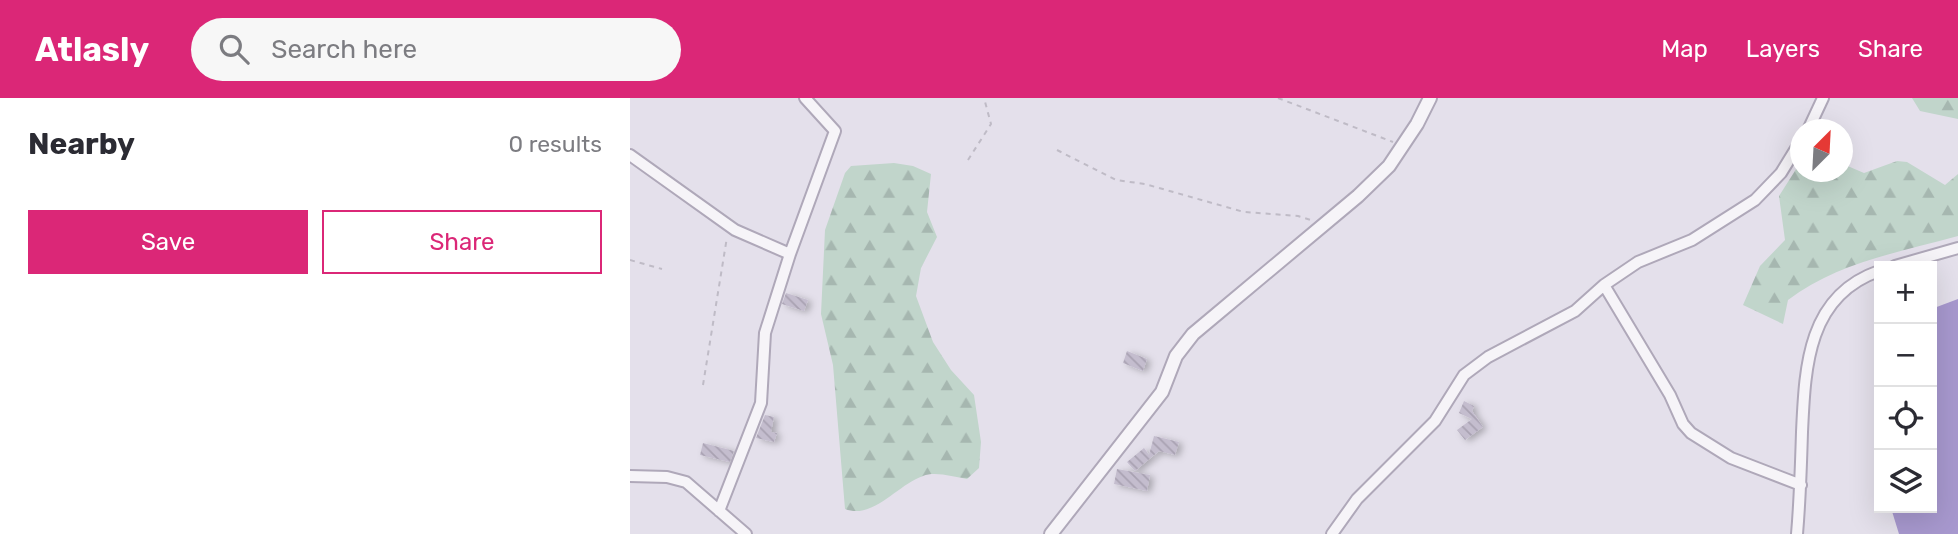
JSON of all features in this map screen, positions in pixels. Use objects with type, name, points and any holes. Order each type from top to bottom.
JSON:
[{"type":"street","points":[[719,511],[740,466],[761,403],[765,333],[790,254],[835,131],[805,98]]},
{"type":"street","points":[[1051,534],[1162,392],[1175,356],[1193,334],[1366,188],[1404,146],[1430,98]]},
{"type":"street","points":[[1814,119],[1824,98]]},
{"type":"street","points":[[630,155],[729,226],[790,254]]},
{"type":"street","points":[[1332,534],[1357,499],[1436,421],[1464,375],[1488,357],[1575,311],[1604,285],[1638,262],[1692,240],[1755,200],[1781,173],[1790,159]]},
{"type":"street","points":[[1912,261],[1958,248]]},
{"type":"street","points":[[1797,534],[1807,357],[1814,337],[1835,301],[1863,277],[1874,273]]},
{"type":"street","points":[[1604,285],[1670,395],[1683,424],[1691,433],[1742,463],[1801,485]]},
{"type":"street","points":[[630,476],[667,477],[686,482],[747,534]]},
{"type":"path","points":[[968,160],[991,124],[984,98]]},
{"type":"path","points":[[1278,98],[1404,146]]},
{"type":"path","points":[[1057,150],[1116,180],[1153,186],[1244,212],[1298,216],[1321,225]]},
{"type":"path","points":[[703,384],[729,226]]},
{"type":"path","points":[[630,260],[663,269]]},
{"type":"green space","points":[[1912,98],[1958,98],[1958,119],[1920,111]]},
{"type":"green space","points":[[1897,161],[1907,162],[1945,185],[1958,174],[1958,236],[1869,260],[1807,287],[1788,300],[1783,324],[1743,305],[1760,266],[1785,240],[1779,196],[1790,179],[1790,182],[1853,182],[1853,168],[1864,173]]},
{"type":"green space","points":[[894,163],[913,166],[931,174],[927,212],[937,237],[921,268],[916,296],[933,342],[951,370],[974,395],[981,442],[979,468],[967,479],[939,474],[923,476],[875,506],[855,511],[845,509],[833,365],[821,314],[825,230],[845,173],[851,166]]},
{"type":"shaded area","points":[[1958,299],[1958,534],[1899,534],[1893,513],[1937,513],[1937,307]]},
{"type":"building","points":[[786,293],[808,300],[804,311],[782,304]]},
{"type":"building","points":[[1127,351],[1147,359],[1143,371],[1123,363]]},
{"type":"building","points":[[1464,401],[1474,406],[1472,411],[1483,427],[1465,440],[1457,430],[1472,419],[1459,413]]},
{"type":"building","points":[[765,415],[774,417],[771,432],[777,433],[774,442],[756,438]]},
{"type":"building","points":[[1154,436],[1179,442],[1175,455],[1159,451],[1135,471],[1127,462],[1144,448],[1149,455]]},
{"type":"building","points":[[703,443],[734,451],[730,462],[700,455]]},
{"type":"building","points":[[1117,469],[1150,475],[1147,491],[1114,484]]}]
